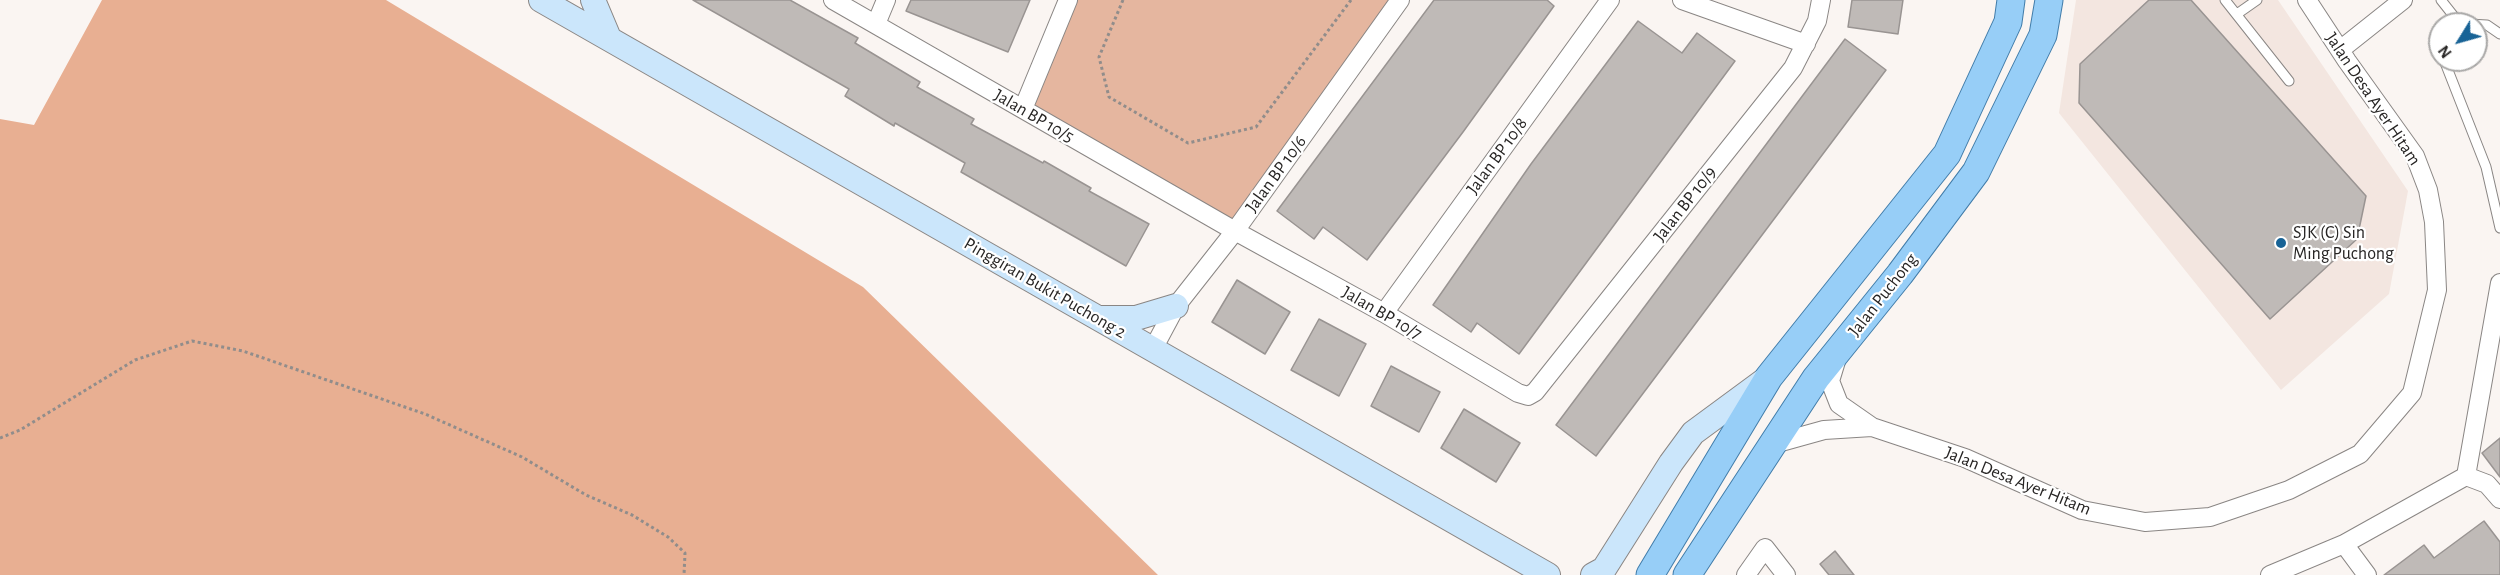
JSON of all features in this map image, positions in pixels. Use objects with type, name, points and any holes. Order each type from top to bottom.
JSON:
[{"type":"main road","name":"Jalan Puchong","points":[[1650,575],[1769,376],[1947,154],[2008,22],[2011,0]]},
{"type":"main road","name":"Jalan Puchong","points":[[1687,575],[1816,378],[1900,274],[1976,172],[2043,35],[2049,0]]},
{"type":"street","points":[[593,0],[609,38]]},
{"type":"street","name":"Jalan BP 10/5","points":[[833,0],[1235,231]]},
{"type":"street","points":[[876,24],[886,0]]},
{"type":"street","points":[[1023,109],[1068,0]]},
{"type":"street","name":"Jalan BP 10/6","points":[[1153,349],[1176,306],[1235,231],[1400,0]]},
{"type":"street","name":"Jalan BP 10/8","points":[[1384,312],[1610,0]]},
{"type":"street","points":[[1682,0],[1806,44]]},
{"type":"street","name":"Jalan BP 10/9","points":[[1528,396],[1535,392],[1785,77],[1818,21],[1821,0]]},
{"type":"street","name":"Jalan Desa Ayer Hitam","points":[[1840,348],[1830,381],[1839,404],[1872,427],[1965,458],[2082,510],[2145,522],[2210,517],[2289,490],[2360,454],[2412,393],[2437,290],[2434,233],[2428,190],[2415,156],[2307,0]]},
{"type":"street","points":[[2340,50],[2403,0]]},
{"type":"street","name":"Pinggiran Bukit Puchong 2","points":[[549,2],[1548,575]]},
{"type":"street","name":"Jalan BP 10/7","points":[[1235,231],[1384,312],[1518,393],[1528,396]]},
{"type":"street","points":[[2466,476],[2500,283]]},
{"type":"street","points":[[1098,318],[1136,318],[1176,306]]},
{"type":"street","points":[[1593,575],[1604,569],[1671,463],[1693,433],[1769,376]]},
{"type":"street","name":"Jalan Desa Ayer Hitam","points":[[1770,445],[1824,430],[1872,427]]},
{"type":"street","points":[[2270,575],[2344,544],[2466,476],[2487,484],[2500,499]]},
{"type":"street","points":[[2344,544],[2367,575]]},
{"type":"street","points":[[1746,575],[1764,548],[1786,575]]},
{"type":"lane","points":[[2225,0],[2289,81]]},
{"type":"lane","points":[[2237,14],[2257,0]]},
{"type":"lane","points":[[2441,0],[2450,12]]},
{"type":"lane","points":[[2449,72],[2486,167],[2500,228]]},
{"type":"path","points":[[1123,0],[1099,57],[1109,97],[1188,143],[1256,127],[1351,0]]},
{"type":"path","points":[[0,438],[20,430],[135,360],[192,341],[243,351],[425,414],[522,457],[586,495],[632,515],[668,537],[686,553],[684,575]]},
{"type":"shaded area","points":[[102,0],[386,0],[863,287],[1158,575],[0,575],[0,119],[34,125]]},
{"type":"shaded area","points":[[1068,0],[1399,0],[1235,231],[1023,109]]},
{"type":"shaded area","name":"SJK (C) Sin Ming Puchong","points":[[2076,0],[2278,0],[2408,191],[2389,294],[2281,390],[2059,113]]},
{"type":"building","points":[[693,0],[790,0],[858,38],[855,43],[920,82],[917,87],[974,119],[971,124],[1043,163],[1044,161],[1091,188],[1089,191],[1149,224],[1126,266],[961,172],[965,163],[895,123],[894,126],[845,96],[849,89]]},
{"type":"building","points":[[911,0],[1030,0],[1008,52],[906,11]]},
{"type":"building","points":[[1434,0],[1547,0],[1554,6],[1367,260],[1323,227],[1314,239],[1277,211]]},
{"type":"building","points":[[1852,0],[1903,0],[1898,34],[1848,27]]},
{"type":"building","points":[[2149,0],[2191,0],[2366,196],[2357,239],[2270,319],[2079,103],[2080,64]]},
{"type":"building","points":[[1638,21],[1682,53],[1697,33],[1735,61],[1519,354],[1477,323],[1471,332],[1433,305],[1531,164]]},
{"type":"building","points":[[1845,39],[1886,70],[1596,456],[1556,425]]},
{"type":"building","points":[[1237,280],[1290,312],[1265,354],[1212,322]]},
{"type":"building","points":[[1319,319],[1366,344],[1339,396],[1291,370]]},
{"type":"building","points":[[1391,366],[1440,392],[1419,432],[1371,406]]},
{"type":"building","points":[[1464,409],[1520,443],[1496,482],[1441,448]]},
{"type":"building","points":[[2500,438],[2500,477],[2482,453]]},
{"type":"building","points":[[2484,521],[2500,542],[2500,575],[2384,575],[2424,545],[2434,558]]},
{"type":"building","points":[[1835,551],[1854,575],[1829,575],[1820,564]]},
{"type":"place","name":"SJK (C) Sin Ming Puchong","points":[[2281,243]]}]
